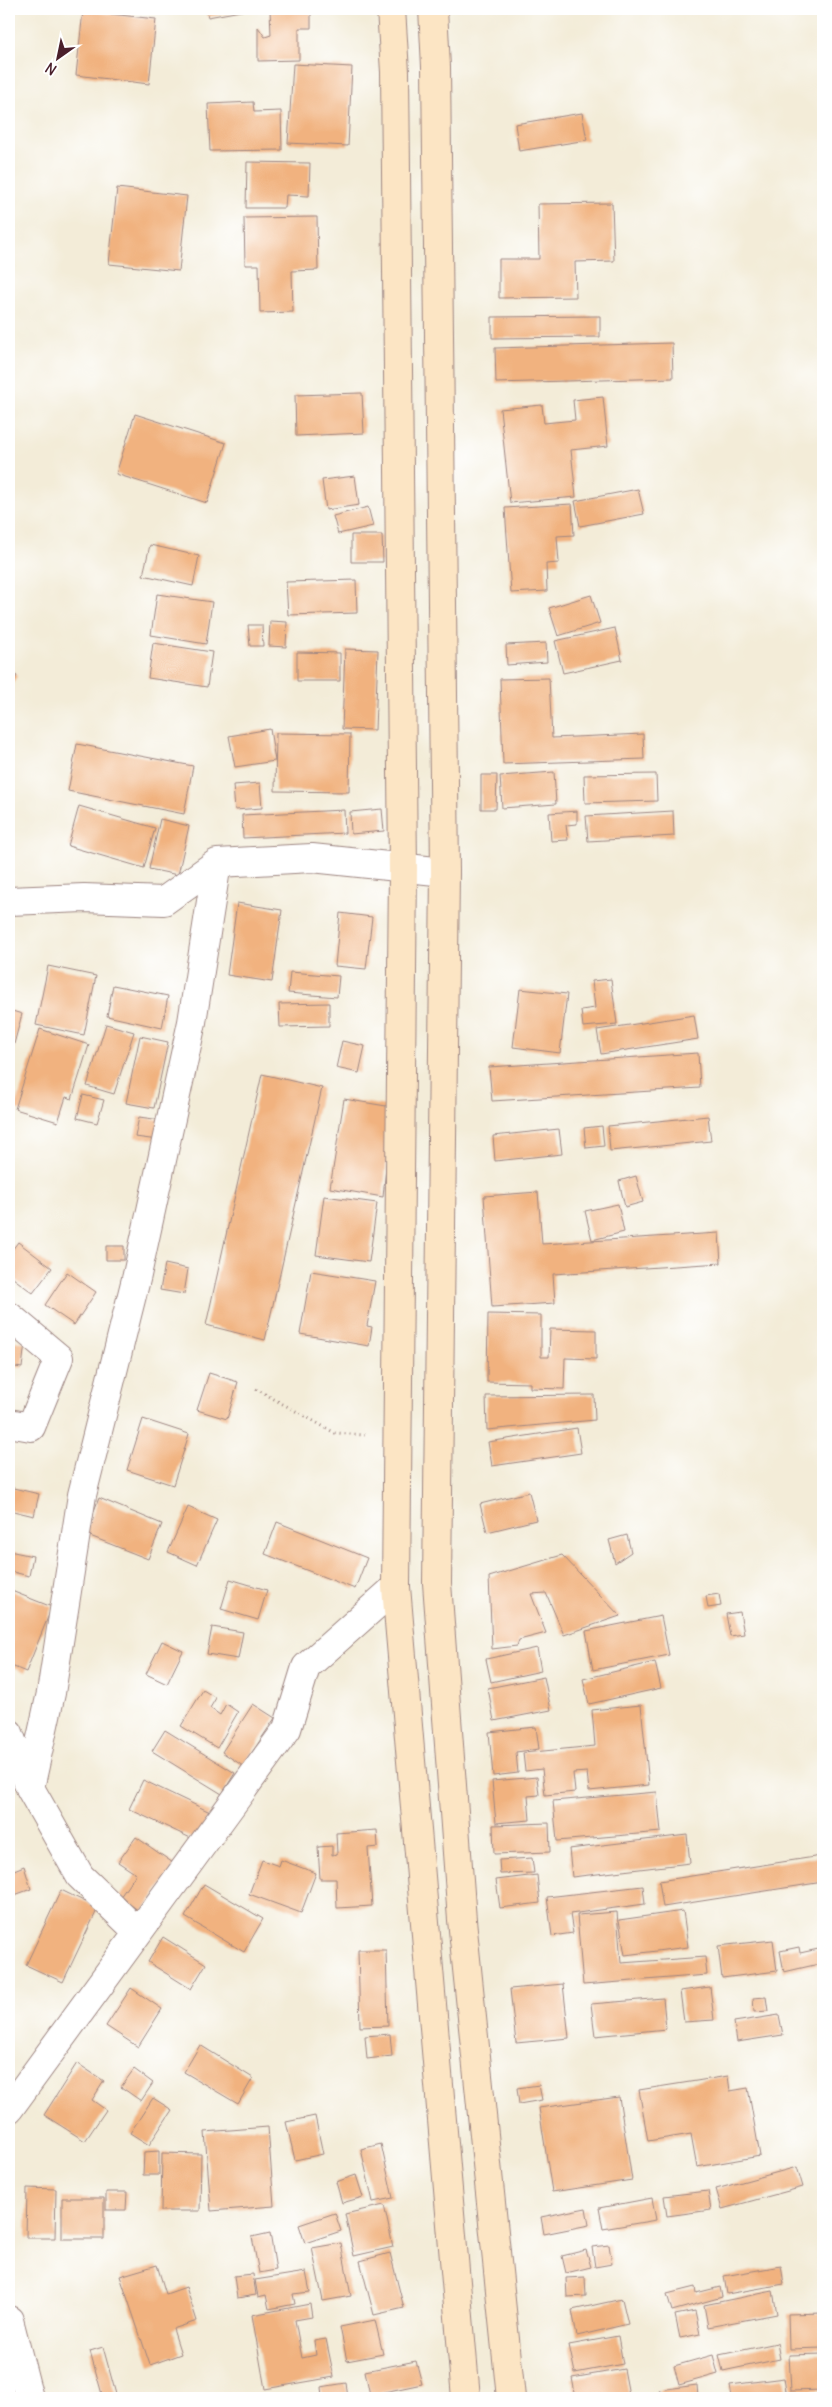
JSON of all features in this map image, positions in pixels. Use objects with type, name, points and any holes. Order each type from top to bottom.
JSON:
[{"type":"main road","points":[[391,9],[394,72],[403,869],[396,1587],[466,2398]]},
{"type":"main road","points":[[433,9],[436,67],[445,872],[437,1583],[462,1920],[511,2398]]},
{"type":"main road","points":[[396,1587],[437,1583]]},
{"type":"street","points":[[9,901],[84,898],[164,901],[217,863],[312,858],[445,872]]},
{"type":"street","points":[[30,1788],[51,1694],[82,1495],[137,1275],[192,1022],[217,863]]},
{"type":"street","points":[[9,1316],[58,1358],[31,1427],[9,1423]]},
{"type":"street","points":[[10,2107],[287,1729],[306,1667],[396,1587]]},
{"type":"street","points":[[9,1733],[30,1788],[80,1876],[138,1932]]},
{"type":"street","points":[[9,2320],[29,2398]]},
{"type":"path","points":[[256,1389],[335,1434],[398,1436]]},
{"type":"building","points":[[206,9],[246,9],[246,10],[208,17]]},
{"type":"building","points":[[270,9],[311,9],[311,28],[299,28],[299,60],[258,61],[258,27],[265,37],[271,35]]},
{"type":"building","points":[[83,11],[156,19],[149,84],[76,75]]},
{"type":"building","points":[[293,64],[352,67],[348,146],[288,143]]},
{"type":"building","points":[[253,102],[254,112],[281,111],[282,150],[210,151],[208,104]]},
{"type":"building","points":[[582,113],[587,140],[519,151],[515,124]]},
{"type":"building","points":[[247,162],[310,163],[309,196],[286,195],[285,208],[246,208]]},
{"type":"building","points":[[117,188],[187,196],[179,271],[109,264]]},
{"type":"building","points":[[612,203],[614,261],[575,262],[576,297],[499,298],[499,259],[539,259],[538,204]]},
{"type":"building","points":[[317,217],[318,270],[292,271],[293,312],[260,313],[259,265],[245,265],[244,218]]},
{"type":"building","points":[[600,316],[600,337],[492,338],[492,317]]},
{"type":"building","points":[[672,343],[673,378],[496,383],[495,348]]},
{"type":"building","points":[[362,393],[364,433],[296,436],[295,395]]},
{"type":"building","points":[[603,397],[608,446],[571,450],[576,497],[510,503],[500,409],[542,405],[544,423],[575,420],[573,400]]},
{"type":"building","points":[[135,414],[226,443],[207,503],[116,474]]},
{"type":"building","points":[[355,476],[359,505],[326,510],[322,480]]},
{"type":"building","points":[[638,489],[644,514],[580,526],[575,501]]},
{"type":"building","points":[[572,504],[574,535],[557,536],[559,563],[546,564],[547,591],[511,593],[505,508]]},
{"type":"building","points":[[368,507],[373,526],[338,534],[333,516]]},
{"type":"building","points":[[351,535],[382,535],[383,562],[351,562]]},
{"type":"building","points":[[150,545],[199,556],[193,586],[143,575]]},
{"type":"building","points":[[356,580],[357,613],[288,615],[286,582]]},
{"type":"building","points":[[157,594],[212,602],[206,644],[151,635]]},
{"type":"building","points":[[591,595],[600,623],[558,636],[549,608]]},
{"type":"building","points":[[270,621],[287,622],[286,647],[269,646]]},
{"type":"building","points":[[248,625],[262,625],[263,646],[250,646]]},
{"type":"building","points":[[615,628],[622,660],[563,673],[555,641]]},
{"type":"building","points":[[153,643],[212,652],[207,687],[148,678]]},
{"type":"building","points":[[546,643],[547,662],[507,665],[506,645]]},
{"type":"building","points":[[345,649],[378,650],[375,730],[342,729]]},
{"type":"building","points":[[297,652],[340,653],[340,681],[297,681]]},
{"type":"building","points":[[9,671],[17,676],[9,688]]},
{"type":"building","points":[[549,678],[552,738],[643,734],[644,759],[503,764],[500,679]]},
{"type":"building","points":[[270,729],[275,761],[235,767],[229,736]]},
{"type":"building","points":[[276,733],[350,734],[349,792],[275,791]]},
{"type":"building","points":[[77,744],[193,766],[184,814],[68,791]]},
{"type":"building","points":[[554,772],[556,804],[502,808],[500,776]]},
{"type":"building","points":[[656,774],[657,801],[585,803],[584,775]]},
{"type":"building","points":[[481,775],[497,775],[496,809],[481,809]]},
{"type":"building","points":[[260,783],[262,808],[235,810],[233,785]]},
{"type":"building","points":[[79,806],[155,828],[144,868],[68,846]]},
{"type":"building","points":[[382,809],[384,831],[351,834],[350,812]]},
{"type":"building","points":[[344,810],[345,833],[243,838],[242,815]]},
{"type":"building","points":[[577,811],[577,824],[566,825],[568,840],[551,841],[549,813]]},
{"type":"building","points":[[673,811],[674,836],[588,841],[586,816]]},
{"type":"building","points":[[160,819],[189,826],[178,875],[149,869]]},
{"type":"building","points":[[237,903],[282,910],[272,982],[227,975]]},
{"type":"building","points":[[340,913],[372,917],[366,969],[335,966]]},
{"type":"building","points":[[48,966],[96,976],[84,1035],[36,1025]]},
{"type":"building","points":[[290,972],[339,976],[337,997],[288,993]]},
{"type":"building","points":[[611,979],[617,1024],[583,1027],[581,1010],[595,1008],[592,981]]},
{"type":"building","points":[[113,985],[168,996],[162,1028],[107,1016]]},
{"type":"building","points":[[520,989],[567,994],[560,1053],[513,1047]]},
{"type":"building","points":[[329,1003],[329,1026],[280,1027],[279,1004]]},
{"type":"building","points":[[9,1010],[22,1014],[9,1063]]},
{"type":"building","points":[[694,1015],[698,1039],[601,1054],[597,1030]]},
{"type":"building","points":[[106,1024],[134,1032],[114,1094],[87,1086]]},
{"type":"building","points":[[40,1029],[89,1045],[72,1099],[66,1097],[58,1122],[15,1109]]},
{"type":"building","points":[[140,1036],[168,1042],[154,1108],[126,1103]]},
{"type":"building","points":[[342,1041],[365,1046],[359,1073],[336,1068]]},
{"type":"building","points":[[698,1053],[700,1088],[492,1101],[489,1067]]},
{"type":"building","points":[[262,1074],[322,1088],[265,1340],[206,1325]]},
{"type":"building","points":[[83,1095],[104,1100],[97,1123],[77,1118]]},
{"type":"building","points":[[344,1099],[392,1107],[383,1197],[330,1188]]},
{"type":"building","points":[[708,1116],[711,1141],[610,1151],[608,1126]]},
{"type":"building","points":[[139,1117],[161,1120],[158,1140],[135,1137]]},
{"type":"building","points":[[602,1126],[604,1146],[586,1148],[584,1128]]},
{"type":"building","points":[[559,1129],[562,1154],[495,1161],[493,1136]]},
{"type":"building","points":[[636,1176],[643,1202],[625,1207],[619,1181]]},
{"type":"building","points":[[538,1192],[542,1244],[719,1233],[721,1263],[553,1274],[555,1303],[492,1307],[484,1196]]},
{"type":"building","points":[[324,1196],[377,1203],[369,1262],[316,1255]]},
{"type":"building","points":[[618,1204],[624,1232],[592,1240],[585,1211]]},
{"type":"building","points":[[18,1242],[52,1268],[33,1293],[9,1275],[9,1254]]},
{"type":"building","points":[[106,1246],[124,1246],[124,1260],[106,1260]]},
{"type":"building","points":[[165,1264],[188,1269],[184,1294],[160,1290]]},
{"type":"building","points":[[311,1271],[375,1281],[367,1326],[372,1327],[369,1346],[300,1334]]},
{"type":"building","points":[[67,1272],[96,1292],[74,1325],[45,1305]]},
{"type":"building","points":[[488,1314],[541,1315],[541,1357],[549,1357],[550,1329],[596,1330],[596,1359],[565,1358],[564,1389],[530,1388],[530,1383],[487,1382]]},
{"type":"building","points":[[9,1341],[25,1342],[22,1368],[9,1366]]},
{"type":"building","points":[[209,1373],[238,1382],[227,1419],[197,1410]]},
{"type":"building","points":[[594,1395],[595,1420],[487,1430],[486,1396]]},
{"type":"building","points":[[143,1419],[189,1434],[173,1485],[127,1470]]},
{"type":"building","points":[[577,1428],[581,1453],[492,1466],[488,1442]]},
{"type":"building","points":[[9,1487],[39,1494],[34,1516],[9,1510]]},
{"type":"building","points":[[529,1492],[536,1520],[487,1532],[480,1504]]},
{"type":"building","points":[[99,1498],[162,1524],[148,1559],[85,1534]]},
{"type":"building","points":[[188,1507],[217,1520],[197,1565],[168,1552]]},
{"type":"building","points":[[277,1522],[367,1558],[355,1589],[265,1554]]},
{"type":"building","points":[[627,1535],[631,1552],[615,1563],[609,1540]]},
{"type":"building","points":[[9,1551],[33,1556],[29,1576],[9,1571]]},
{"type":"building","points":[[562,1555],[620,1616],[564,1635],[546,1593],[531,1594],[546,1633],[519,1640],[517,1646],[492,1649],[489,1577]]},
{"type":"building","points":[[230,1579],[267,1590],[258,1620],[221,1609]]},
{"type":"building","points":[[9,1590],[52,1607],[26,1672],[9,1665]]},
{"type":"building","points":[[719,1594],[721,1606],[708,1608],[706,1596]]},
{"type":"building","points":[[740,1612],[744,1634],[730,1636],[726,1614]]},
{"type":"building","points":[[661,1616],[669,1655],[593,1670],[586,1631]]},
{"type":"building","points":[[212,1627],[243,1632],[238,1659],[207,1654]]},
{"type":"building","points":[[162,1641],[183,1651],[167,1684],[146,1674]]},
{"type":"building","points":[[537,1648],[541,1671],[491,1682],[486,1659]]},
{"type":"building","points":[[655,1662],[661,1688],[589,1704],[583,1679]]},
{"type":"building","points":[[544,1677],[551,1710],[494,1721],[488,1688]]},
{"type":"building","points":[[203,1690],[216,1698],[210,1708],[220,1715],[226,1704],[238,1712],[217,1748],[181,1726]]},
{"type":"building","points":[[253,1704],[275,1718],[243,1766],[222,1752]]},
{"type":"building","points":[[641,1705],[649,1785],[589,1791],[587,1772],[573,1773],[575,1792],[545,1795],[542,1769],[525,1771],[523,1753],[595,1746],[592,1710]]},
{"type":"building","points":[[536,1727],[539,1749],[516,1752],[518,1773],[493,1776],[489,1732]]},
{"type":"building","points":[[165,1730],[235,1773],[222,1794],[152,1751]]},
{"type":"building","points":[[537,1777],[539,1795],[528,1796],[530,1820],[496,1823],[492,1781]]},
{"type":"building","points":[[143,1780],[210,1812],[197,1841],[129,1809]]},
{"type":"building","points":[[657,1792],[661,1832],[557,1841],[553,1801]]},
{"type":"building","points":[[549,1823],[550,1852],[494,1854],[493,1825]]},
{"type":"building","points":[[377,1830],[378,1847],[368,1848],[372,1906],[337,1908],[336,1879],[320,1879],[318,1847],[332,1846],[332,1855],[337,1854],[336,1833]]},
{"type":"building","points":[[687,1835],[690,1863],[572,1877],[569,1849]]},
{"type":"building","points":[[136,1837],[176,1865],[142,1913],[120,1897],[136,1874],[118,1862]]},
{"type":"building","points":[[821,1856],[823,1882],[663,1907],[659,1881]]},
{"type":"building","points":[[532,1858],[534,1873],[500,1874],[499,1860]]},
{"type":"building","points":[[262,1860],[279,1866],[281,1860],[316,1873],[301,1913],[249,1894]]},
{"type":"building","points":[[24,1866],[31,1889],[9,1897],[9,1872]]},
{"type":"building","points":[[537,1875],[540,1903],[500,1908],[496,1880]]},
{"type":"building","points":[[204,1884],[263,1919],[244,1952],[185,1917]]},
{"type":"building","points":[[643,1886],[645,1904],[570,1914],[573,1933],[552,1936],[547,1897]]},
{"type":"building","points":[[61,1890],[98,1908],[63,1982],[26,1965]]},
{"type":"building","points":[[683,1911],[688,1947],[625,1955],[619,1920]]},
{"type":"building","points":[[617,1912],[621,1963],[705,1957],[707,1975],[583,1985],[577,1915]]},
{"type":"building","points":[[163,1937],[206,1964],[191,1989],[148,1962]]},
{"type":"building","points":[[773,1940],[777,1971],[722,1978],[718,1946]]},
{"type":"building","points":[[799,1947],[800,1953],[823,1948],[823,1963],[784,1972],[780,1951]]},
{"type":"building","points":[[358,1950],[386,1950],[388,2026],[360,2027]]},
{"type":"building","points":[[563,1984],[569,2038],[516,2043],[510,1989]]},
{"type":"building","points":[[710,1987],[714,2020],[684,2022],[680,1991]]},
{"type":"building","points":[[131,1988],[162,2009],[138,2047],[106,2026]]},
{"type":"building","points":[[766,1997],[768,2011],[754,2012],[753,1998]]},
{"type":"building","points":[[663,1998],[666,2029],[595,2036],[591,2004]]},
{"type":"building","points":[[779,2015],[783,2035],[737,2042],[734,2022]]},
{"type":"building","points":[[390,2034],[392,2056],[367,2059],[365,2036]]},
{"type":"building","points":[[200,2045],[253,2078],[238,2104],[184,2072]]},
{"type":"building","points":[[77,2063],[104,2081],[92,2100],[106,2110],[85,2141],[44,2115]]},
{"type":"building","points":[[134,2069],[153,2083],[141,2101],[121,2087]]},
{"type":"building","points":[[728,2076],[730,2091],[748,2088],[760,2156],[697,2167],[691,2134],[648,2141],[639,2090]]},
{"type":"building","points":[[539,2085],[542,2100],[519,2104],[517,2088]]},
{"type":"building","points":[[619,2097],[632,2180],[552,2192],[539,2108]]},
{"type":"building","points":[[153,2098],[172,2110],[149,2145],[130,2133]]},
{"type":"building","points":[[315,2116],[323,2154],[295,2160],[286,2122]]},
{"type":"building","points":[[268,2127],[274,2206],[211,2211],[205,2132]]},
{"type":"building","points":[[381,2144],[393,2198],[373,2202],[361,2149]]},
{"type":"building","points":[[159,2151],[159,2175],[143,2175],[144,2152]]},
{"type":"building","points":[[162,2153],[201,2154],[200,2211],[161,2211]]},
{"type":"building","points":[[797,2167],[803,2187],[722,2209],[716,2189]]},
{"type":"building","points":[[356,2175],[363,2197],[342,2203],[336,2182]]},
{"type":"building","points":[[27,2188],[56,2189],[55,2238],[26,2238]]},
{"type":"building","points":[[708,2191],[711,2210],[667,2216],[664,2196]]},
{"type":"building","points":[[106,2192],[127,2192],[126,2210],[106,2210]]},
{"type":"building","points":[[62,2198],[104,2198],[104,2239],[62,2239]]},
{"type":"building","points":[[652,2198],[656,2220],[603,2229],[599,2208]]},
{"type":"building","points":[[384,2205],[393,2247],[354,2256],[345,2214]]},
{"type":"building","points":[[586,2208],[589,2225],[544,2234],[541,2217]]},
{"type":"building","points":[[335,2213],[341,2231],[305,2243],[299,2225]]},
{"type":"building","points":[[270,2233],[276,2270],[259,2273],[252,2237]]},
{"type":"building","points":[[341,2243],[351,2296],[323,2301],[312,2248]]},
{"type":"building","points":[[609,2245],[612,2264],[595,2267],[592,2247]]},
{"type":"building","points":[[586,2250],[591,2267],[566,2273],[562,2256]]},
{"type":"building","points":[[390,2253],[404,2308],[374,2315],[360,2261]]},
{"type":"building","points":[[157,2265],[166,2294],[186,2287],[197,2321],[173,2329],[181,2354],[150,2365],[120,2276]]},
{"type":"building","points":[[781,2266],[784,2284],[727,2294],[724,2276]]},
{"type":"building","points":[[306,2272],[310,2292],[293,2294],[295,2304],[269,2309],[266,2295],[258,2297],[255,2280]]},
{"type":"building","points":[[253,2274],[256,2295],[237,2298],[234,2276]]},
{"type":"building","points":[[585,2277],[586,2296],[567,2297],[566,2278]]},
{"type":"building","points":[[695,2287],[696,2293],[720,2287],[722,2297],[672,2311],[667,2294]]},
{"type":"building","points":[[773,2291],[777,2314],[708,2327],[704,2305]]},
{"type":"building","points":[[622,2299],[628,2324],[577,2336],[572,2310]]},
{"type":"building","points":[[310,2304],[312,2317],[295,2320],[302,2358],[316,2355],[314,2341],[326,2339],[334,2377],[265,2389],[252,2315]]},
{"type":"building","points":[[695,2311],[700,2334],[680,2338],[675,2315]]},
{"type":"building","points":[[823,2313],[823,2348],[789,2349],[788,2314]]},
{"type":"building","points":[[375,2320],[383,2354],[347,2361],[340,2327]]},
{"type":"building","points":[[618,2336],[623,2364],[575,2373],[569,2345]]},
{"type":"building","points":[[777,2343],[780,2359],[723,2371],[719,2355]]},
{"type":"building","points":[[103,2347],[117,2398],[103,2398],[90,2351]]},
{"type":"building","points":[[823,2354],[823,2390],[791,2391],[789,2355]]},
{"type":"building","points":[[713,2355],[718,2374],[679,2385],[674,2366]]},
{"type":"building","points":[[416,2361],[422,2384],[370,2395],[365,2371]]},
{"type":"building","points":[[624,2369],[629,2395],[612,2398],[576,2398],[572,2378]]},
{"type":"building","points":[[784,2378],[787,2398],[732,2398],[730,2385]]},
{"type":"building","points":[[346,2383],[348,2398],[322,2398],[321,2387]]},
{"type":"building","points":[[697,2385],[698,2398],[660,2398],[659,2390]]}]
